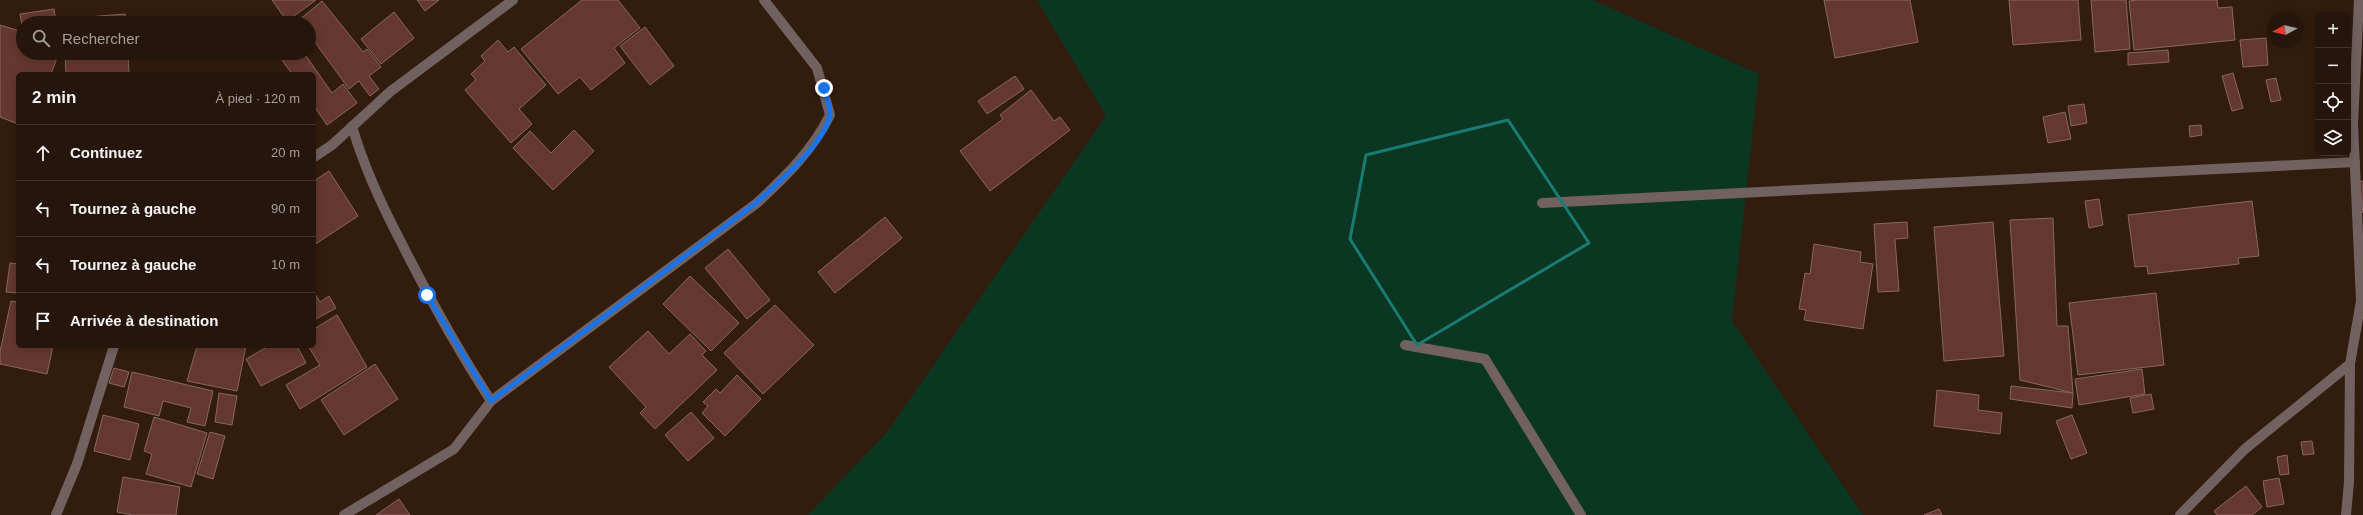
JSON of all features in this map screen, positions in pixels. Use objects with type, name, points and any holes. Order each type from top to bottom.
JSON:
[{"type":"street","points":[[316,156],[332,145],[391,91],[514,0]]},
{"type":"street","points":[[344,515],[454,449],[491,401],[756,203],[795,167],[819,137],[830,115],[817,68],[764,0]]},
{"type":"street","points":[[2346,515],[2349,482],[2350,364],[2362,302],[2352,124],[2358,0]]},
{"type":"street","points":[[352,126],[361,158],[379,199],[427,295],[491,401]]},
{"type":"street","points":[[1542,203],[2355,162]]},
{"type":"street","points":[[1405,345],[1485,359],[1581,515]]},
{"type":"street","points":[[56,515],[77,464],[113,348]]},
{"type":"street","points":[[2180,515],[2245,449],[2350,364]]},
{"type":"highlighted area","points":[[1508,120],[1589,243],[1417,345],[1350,239],[1366,155]]},
{"type":"green space","points":[[1037,0],[1593,0],[1759,74],[1732,321],[1863,515],[808,515],[887,432],[1106,116]]},
{"type":"building","points":[[272,0],[316,0],[294,16],[283,16]]},
{"type":"building","points":[[417,0],[439,0],[425,11]]},
{"type":"building","points":[[582,0],[618,0],[640,28],[614,48],[625,63],[591,90],[580,77],[558,94],[521,49]]},
{"type":"building","points":[[1824,0],[1910,0],[1918,42],[1835,58]]},
{"type":"building","points":[[2009,0],[2078,0],[2081,40],[2013,45]]},
{"type":"building","points":[[2091,0],[2126,0],[2130,49],[2095,52]]},
{"type":"building","points":[[2217,0],[2218,8],[2232,7],[2235,40],[2134,50],[2129,1]]},
{"type":"building","points":[[322,1],[363,52],[367,49],[381,67],[369,76],[379,89],[370,96],[359,81],[349,89],[316,44],[316,16],[304,16]]},
{"type":"building","points":[[54,9],[55,16],[20,16],[20,14]]},
{"type":"building","points":[[394,12],[414,38],[381,64],[361,39]]},
{"type":"building","points":[[125,14],[125,16],[100,16]]},
{"type":"building","points":[[0,25],[16,30],[16,60],[56,60],[52,72],[16,72],[16,123],[0,117]]},
{"type":"building","points":[[645,27],[674,66],[650,85],[620,46]]},
{"type":"building","points":[[2266,38],[2268,65],[2243,67],[2240,40]]},
{"type":"building","points":[[498,40],[508,52],[514,47],[546,85],[519,109],[532,124],[511,143],[465,90],[476,80],[471,74],[485,61],[481,56]]},
{"type":"building","points":[[2168,50],[2169,62],[2128,65],[2128,53]]},
{"type":"building","points":[[65,60],[128,60],[129,72],[66,72]]},
{"type":"building","points":[[282,60],[309,60],[332,93],[343,84],[357,103],[327,125],[316,109],[316,72],[291,72]]},
{"type":"building","points":[[2233,73],[2243,108],[2232,111],[2222,76]]},
{"type":"building","points":[[1015,76],[1024,89],[987,114],[978,101]]},
{"type":"building","points":[[2276,78],[2281,100],[2271,102],[2266,80]]},
{"type":"building","points":[[1031,90],[1054,121],[1060,117],[1070,130],[990,191],[960,151],[1003,119],[1000,115]]},
{"type":"building","points":[[2084,104],[2087,123],[2071,126],[2068,106]]},
{"type":"building","points":[[2065,112],[2071,139],[2048,143],[2043,117]]},
{"type":"building","points":[[2201,125],[2202,135],[2190,137],[2189,126]]},
{"type":"building","points":[[574,130],[594,151],[553,190],[513,148],[530,131],[551,153]]},
{"type":"building","points":[[329,171],[358,216],[316,244],[316,180]]},
{"type":"building","points":[[2359,181],[2363,181],[2363,213]]},
{"type":"building","points":[[2099,199],[2103,225],[2089,228],[2085,201]]},
{"type":"building","points":[[2252,201],[2259,256],[2238,258],[2239,264],[2148,274],[2147,266],[2135,267],[2128,215]]},
{"type":"building","points":[[885,217],[902,238],[835,293],[818,272]]},
{"type":"building","points":[[2053,218],[2057,326],[2068,326],[2073,393],[2020,380],[2010,220]]},
{"type":"building","points":[[1907,222],[1908,238],[1895,239],[1899,291],[1878,292],[1874,224]]},
{"type":"building","points":[[1993,222],[2004,356],[1944,361],[1934,227]]},
{"type":"building","points":[[1814,244],[1861,252],[1860,262],[1873,264],[1863,329],[1804,320],[1806,310],[1799,309],[1805,273],[1810,274]]},
{"type":"building","points":[[728,249],[770,300],[747,319],[705,268]]},
{"type":"building","points":[[10,263],[16,264],[16,293],[6,292]]},
{"type":"building","points":[[690,276],[739,323],[711,351],[663,304]]},
{"type":"building","points":[[2156,293],[2164,365],[2078,375],[2069,303]]},
{"type":"building","points":[[316,295],[320,302],[329,296],[336,308],[316,319]]},
{"type":"building","points":[[11,301],[16,302],[16,348],[53,348],[47,374],[0,364],[0,352]]},
{"type":"building","points":[[775,305],[814,345],[763,394],[724,353]]},
{"type":"building","points":[[337,315],[367,367],[300,409],[286,385],[320,365],[309,348],[316,348],[316,328]]},
{"type":"building","points":[[648,331],[669,354],[690,334],[706,351],[702,355],[717,370],[655,429],[640,413],[646,407],[609,367]]},
{"type":"building","points":[[196,348],[246,348],[237,391],[187,381]]},
{"type":"building","points":[[265,348],[298,348],[306,363],[261,386],[246,359]]},
{"type":"building","points":[[375,364],[398,399],[344,435],[321,400]]},
{"type":"building","points":[[114,368],[129,372],[124,387],[109,383]]},
{"type":"building","points":[[2142,369],[2145,394],[2079,405],[2075,379]]},
{"type":"building","points":[[132,372],[213,391],[205,426],[187,422],[191,408],[163,401],[159,416],[124,407]]},
{"type":"building","points":[[737,375],[761,399],[725,436],[702,413],[708,406],[703,402],[716,389],[720,393]]},
{"type":"building","points":[[2011,386],[2073,393],[2072,408],[2010,399]]},
{"type":"building","points":[[1937,390],[1979,395],[1978,410],[2002,413],[2000,434],[1934,426]]},
{"type":"building","points":[[219,393],[237,396],[232,425],[215,422]]},
{"type":"building","points":[[2151,394],[2154,409],[2133,413],[2130,398]]},
{"type":"building","points":[[691,412],[714,438],[688,461],[665,435]]},
{"type":"building","points":[[103,415],[139,424],[130,460],[94,451]]},
{"type":"building","points":[[2072,415],[2087,453],[2071,459],[2056,421]]},
{"type":"building","points":[[154,417],[207,433],[191,487],[146,474],[152,454],[144,451]]},
{"type":"building","points":[[210,432],[225,436],[213,479],[197,474]]},
{"type":"building","points":[[2312,441],[2314,454],[2303,455],[2301,442]]},
{"type":"building","points":[[2287,455],[2289,474],[2280,475],[2277,457]]},
{"type":"building","points":[[123,477],[180,487],[176,515],[133,515],[117,512]]},
{"type":"building","points":[[2279,478],[2284,504],[2267,507],[2263,481]]},
{"type":"building","points":[[2246,486],[2262,507],[2252,515],[2217,515],[2214,511]]},
{"type":"building","points":[[399,499],[410,515],[376,515]]},
{"type":"building","points":[[1939,509],[1942,515],[1924,515]]},
{"type":"route","points":[[427,295],[474,376],[491,401],[756,203],[795,167],[819,137],[830,115],[824,88]]}]
